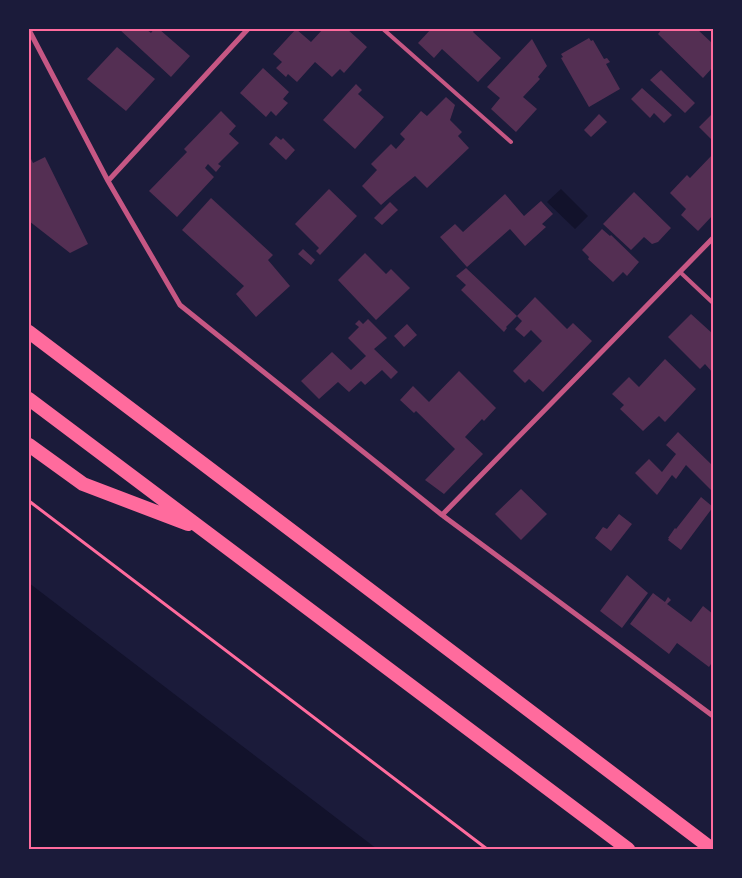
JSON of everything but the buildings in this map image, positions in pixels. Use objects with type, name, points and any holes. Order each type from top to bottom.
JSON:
[{"type":"highway","points":[[29,332],[712,849]]},
{"type":"highway","points":[[29,399],[628,849]]},
{"type":"highway","points":[[29,445],[83,484],[204,531]]},
{"type":"street","points":[[108,181],[248,29]]},
{"type":"street","points":[[29,30],[108,181],[180,305],[442,516],[713,716]]},
{"type":"street","points":[[442,516],[713,238]]},
{"type":"lane","points":[[383,29],[511,142]]},
{"type":"lane","points":[[680,272],[713,303]]},
{"type":"path","points":[[29,501],[487,849]]},
{"type":"shaded area","points":[[561,189],[588,216],[575,229],[547,202]]},
{"type":"shaded area","points":[[29,583],[377,849],[29,849]]}]
